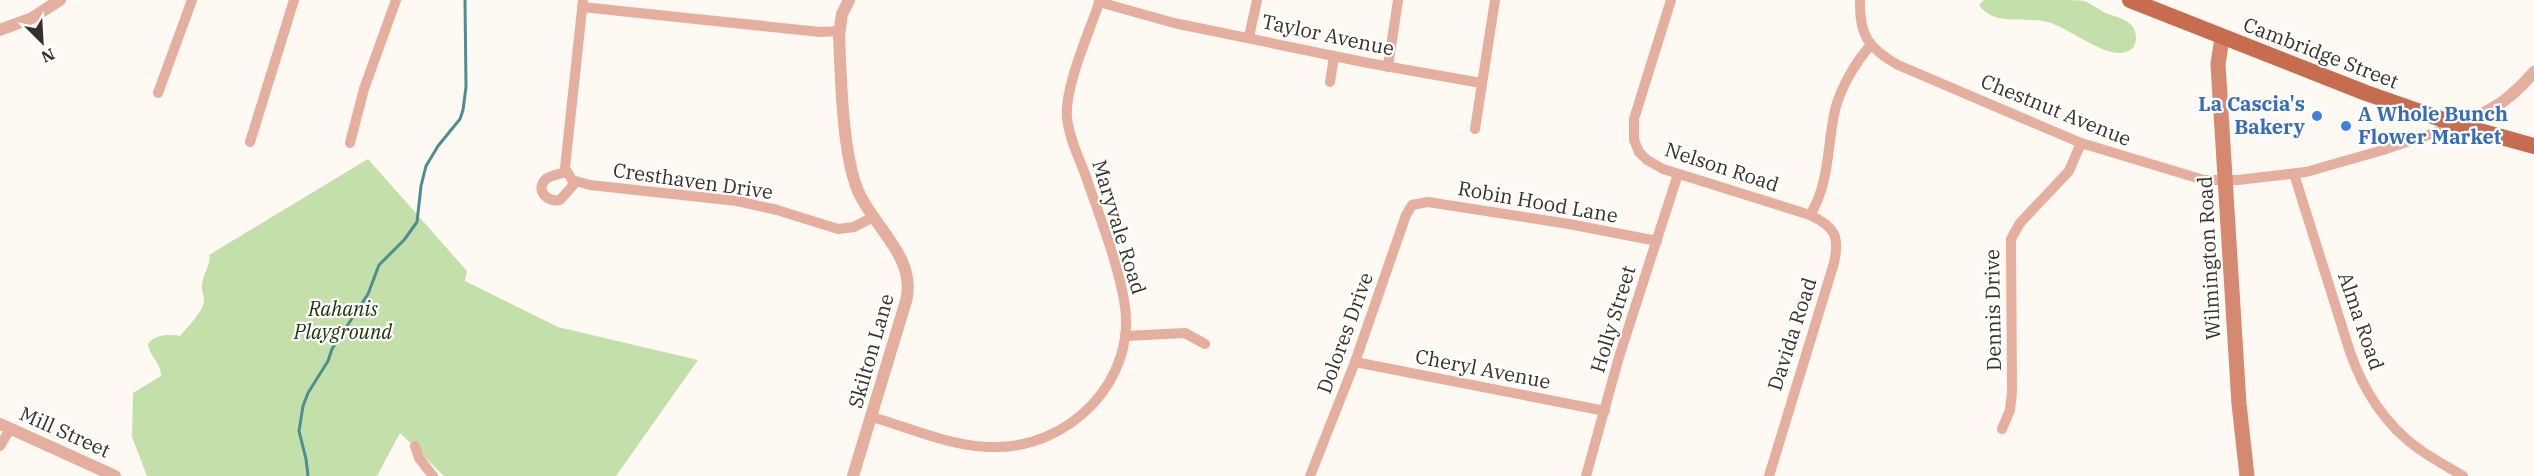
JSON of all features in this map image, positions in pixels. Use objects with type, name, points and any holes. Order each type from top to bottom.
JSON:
[{"type":"main road","name":"Cambridge Street","points":[[2130,0],[2366,93],[2458,125],[2534,146]]},
{"type":"main road","name":"Wilmington Road","points":[[2222,38],[2218,64],[2239,404],[2247,476]]},
{"type":"street","points":[[0,30],[32,18],[60,0]]},
{"type":"street","points":[[158,93],[192,0]]},
{"type":"street","points":[[250,142],[294,0]]},
{"type":"street","points":[[350,143],[364,89],[396,0]]},
{"type":"street","name":"Skilton Lane","points":[[849,0],[842,14],[839,31],[849,159],[856,185],[873,217],[904,262],[909,288],[853,476]]},
{"type":"street","points":[[1249,37],[1257,0]]},
{"type":"street","points":[[1388,67],[1398,0]]},
{"type":"street","points":[[1475,129],[1495,0]]},
{"type":"street","name":"Nelson Road","points":[[1671,0],[1634,119],[1633,135],[1641,155],[1656,166],[1678,174],[1810,214]]},
{"type":"street","points":[[1810,214],[1822,185],[1835,111],[1840,96],[1863,54],[1871,45],[1862,30],[1860,0]]},
{"type":"street","name":"Taylor Avenue","points":[[1100,1],[1163,21],[1249,37],[1334,57],[1481,83]]},
{"type":"street","name":"Maryvale Road","points":[[872,417],[978,446],[1004,447],[1042,439],[1075,421],[1102,394],[1117,367],[1125,336],[1126,314],[1122,290],[1070,133],[1067,116],[1070,91],[1100,1]]},
{"type":"street","points":[[566,172],[550,177],[544,182],[542,192],[546,198],[553,201],[560,200],[576,182],[571,180],[566,172],[583,3],[820,32],[839,31]]},
{"type":"street","name":"Chestnut Avenue","points":[[1871,45],[1898,65],[2081,143],[2192,178],[2226,181],[2294,174],[2338,164],[2458,125]]},
{"type":"street","points":[[1330,82],[1334,57]]},
{"type":"street","points":[[2458,125],[2498,107],[2517,92],[2534,72]]},
{"type":"street","name":"Dennis Drive","points":[[2002,429],[2010,410],[2012,392],[2011,239],[2020,223],[2069,171],[2081,143]]},
{"type":"street","name":"Holly Street","points":[[1586,476],[1619,357],[1678,174]]},
{"type":"street","name":"Alma Road","points":[[2294,174],[2350,352],[2361,380],[2380,410],[2403,436],[2420,450],[2463,476]]},
{"type":"street","name":"Cresthaven Drive","points":[[576,182],[737,201],[777,210],[838,229],[854,227],[873,217]]},
{"type":"street","name":"Robin Hood Lane","points":[[1413,204],[1428,202],[1569,224],[1656,241]]},
{"type":"street","name":"Dolores Drive","points":[[1310,476],[1355,362],[1406,215],[1413,204]]},
{"type":"street","name":"Davida Road","points":[[1768,476],[1837,248],[1837,239],[1829,226],[1810,214]]},
{"type":"street","points":[[1125,336],[1185,333],[1205,344]]},
{"type":"street","name":"Cheryl Avenue","points":[[1355,362],[1605,411]]},
{"type":"street","points":[[0,446],[5,427]]},
{"type":"street","name":"Mill Street","points":[[5,427],[115,476]]},
{"type":"street","points":[[415,446],[419,458],[433,476]]},
{"type":"green space","points":[[1984,0],[2084,1],[2131,25],[2136,33],[2135,44],[2126,52],[2108,51],[2047,22],[1993,16],[1979,5]]},
{"type":"green space","name":"Rahanis Playground","points":[[368,159],[467,271],[465,281],[558,327],[698,360],[616,476],[444,476],[400,433],[377,476],[147,476],[132,437],[133,393],[161,376],[148,344],[158,337],[180,336],[202,308],[204,300],[202,282],[209,255]]},
{"type":"waterway","points":[[308,476],[299,431],[303,406],[308,393],[328,361],[332,349],[368,294],[379,265],[404,240],[417,222],[426,166],[438,146],[460,119],[463,110],[466,87],[465,0]]},
{"type":"place","name":"La Cascia's Bakery","points":[[2317,116]]},
{"type":"place","name":"A Whole Bunch Flower Market","points":[[2346,126]]}]
